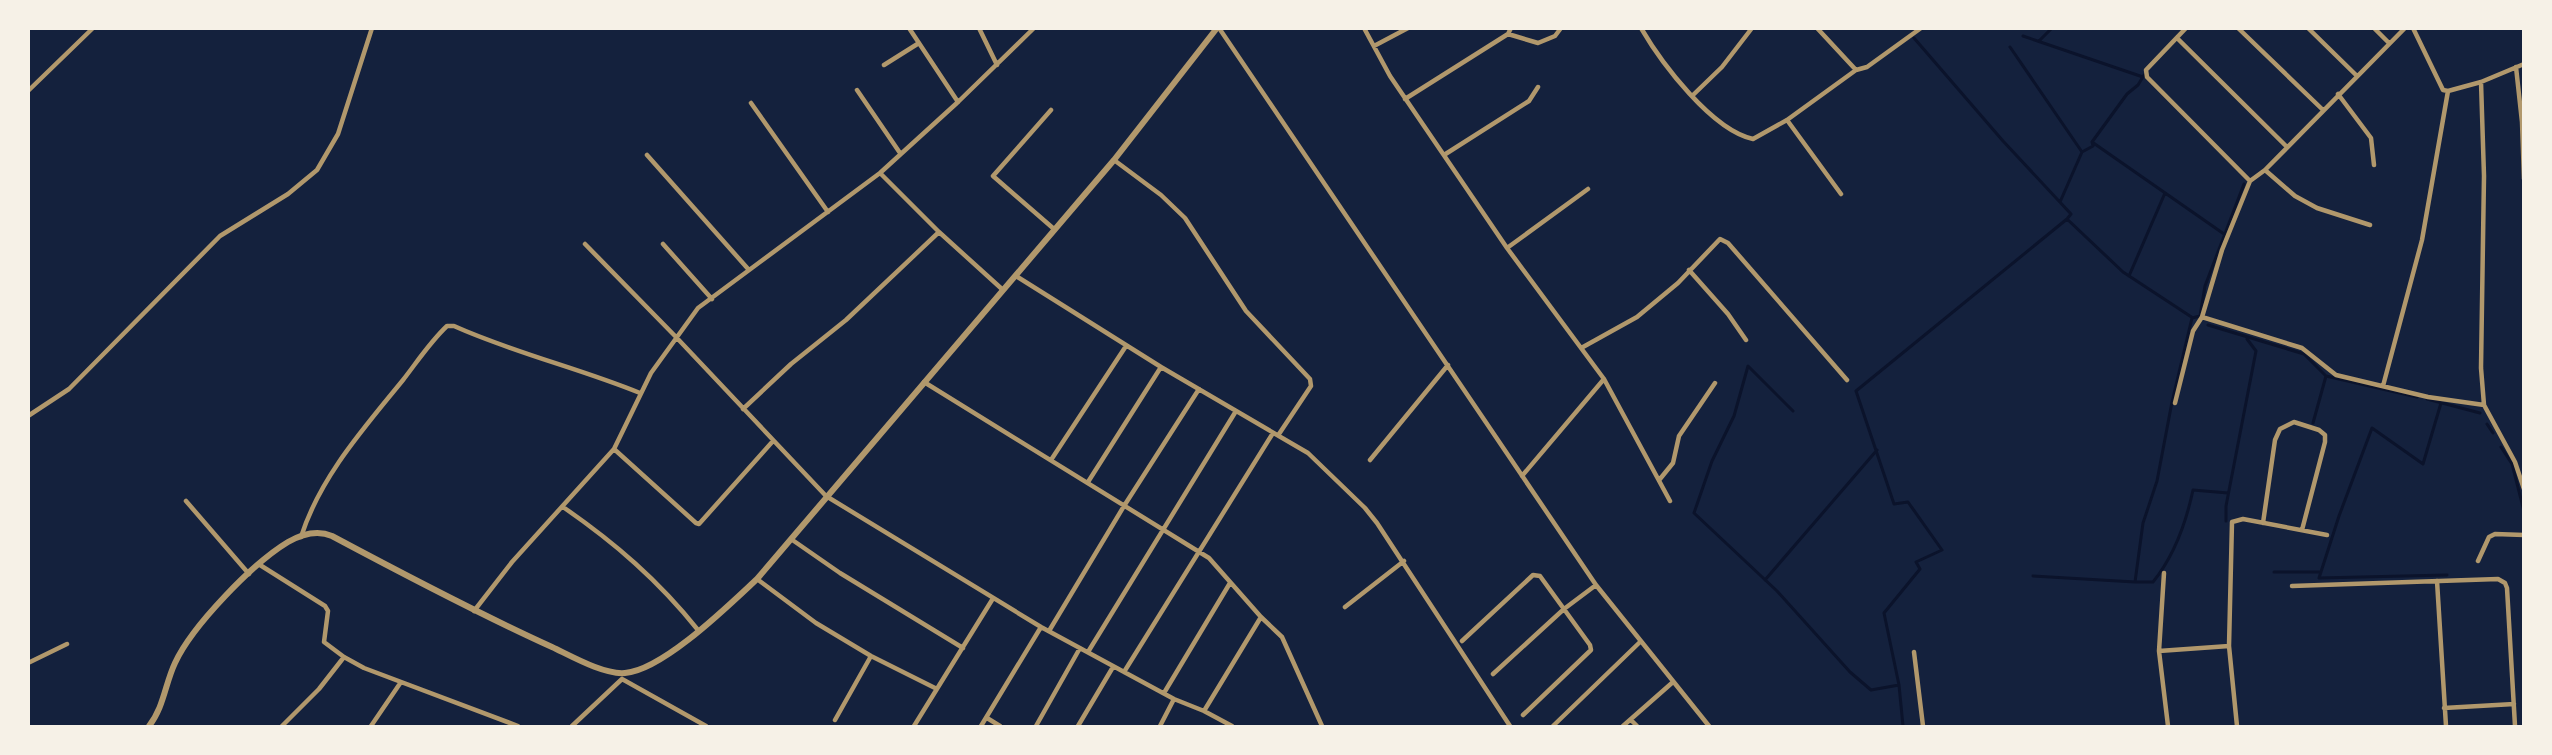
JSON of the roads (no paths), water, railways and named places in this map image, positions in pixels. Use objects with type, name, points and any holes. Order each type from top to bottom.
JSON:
[{"type":"street","points":[[28,91],[93,28]]},
{"type":"street","points":[[28,416],[69,389],[220,236],[288,194],[317,170],[338,134],[372,28]]},
{"type":"street","points":[[909,28],[958,102]]},
{"type":"street","points":[[979,28],[997,65]]},
{"type":"street","points":[[474,611],[512,562],[614,449],[651,373],[698,308],[880,173],[1034,28]]},
{"type":"street","points":[[572,726],[622,677],[642,669],[668,653],[757,579],[1114,160],[1218,28],[1596,585],[1709,726]]},
{"type":"street","points":[[1364,28],[1405,99],[1507,248],[1583,346],[1604,379],[1670,501]]},
{"type":"street","points":[[1374,46],[1408,28]]},
{"type":"street","points":[[1405,99],[1510,31],[1538,43],[1555,36],[1562,28]]},
{"type":"street","points":[[1641,28],[1656,54],[1692,96],[1739,136],[1754,139],[1787,120],[1856,70],[1867,67],[1921,28]]},
{"type":"street","points":[[1692,96],[1722,67],[1752,28]]},
{"type":"street","points":[[1817,28],[1856,70]]},
{"type":"street","points":[[2186,28],[2146,70],[2147,77],[2250,181]]},
{"type":"street","points":[[2238,28],[2323,110]]},
{"type":"street","points":[[2308,28],[2356,75]]},
{"type":"street","points":[[2374,28],[2389,43]]},
{"type":"street","points":[[2175,403],[2193,331],[2202,317],[2223,250],[2250,181],[2265,170],[2356,75],[2405,28]]},
{"type":"street","points":[[2413,28],[2443,90],[2448,91],[2481,82],[2523,64]]},
{"type":"street","points":[[2177,38],[2286,146]]},
{"type":"street","points":[[884,65],[919,43]]},
{"type":"street","points":[[2516,67],[2522,122],[2523,179]]},
{"type":"street","points":[[2481,82],[2484,176],[2481,368],[2484,405],[2515,462],[2523,489]]},
{"type":"street","points":[[1444,155],[1529,101],[1538,87]]},
{"type":"street","points":[[857,90],[900,153]]},
{"type":"street","points":[[2383,386],[2422,240],[2448,91]]},
{"type":"street","points":[[2338,94],[2371,138],[2374,165]]},
{"type":"street","points":[[751,103],[828,212]]},
{"type":"street","points":[[1051,110],[993,176],[1054,229]]},
{"type":"street","points":[[1787,120],[1841,194]]},
{"type":"street","points":[[647,155],[749,270]]},
{"type":"street","points":[[1114,160],[1161,195],[1185,218],[1246,311],[1310,379],[1311,386],[1276,433],[1124,672]]},
{"type":"street","points":[[2265,170],[2303,201],[2317,208],[2370,225]]},
{"type":"street","points":[[880,173],[1002,290]]},
{"type":"street","points":[[1507,248],[1588,189]]},
{"type":"street","points":[[743,409],[791,364],[846,320],[939,232]]},
{"type":"street","points":[[1583,346],[1636,317],[1678,283],[1720,239],[1728,243],[1847,380]]},
{"type":"street","points":[[585,244],[826,496],[992,600],[1174,699],[1232,726]]},
{"type":"street","points":[[663,244],[712,299]]},
{"type":"street","points":[[1689,270],[1728,314],[1746,340]]},
{"type":"street","points":[[1016,276],[1126,346],[1308,453],[1365,508],[1404,561],[1510,726]]},
{"type":"street","points":[[2202,317],[2302,348],[2336,375],[2428,397],[2484,405]]},
{"type":"street","points":[[301,537],[308,514],[323,485],[381,407],[444,329],[454,326],[490,342],[640,393]]},
{"type":"street","points":[[1051,460],[1126,346]]},
{"type":"street","points":[[1370,460],[1448,365]]},
{"type":"street","points":[[1088,482],[1161,367]]},
{"type":"street","points":[[1522,476],[1604,379]]},
{"type":"street","points":[[924,382],[1209,558],[1285,641],[1323,726]]},
{"type":"street","points":[[1660,479],[1673,463],[1679,436],[1715,382]]},
{"type":"street","points":[[1049,631],[1124,506],[1199,389]]},
{"type":"street","points":[[1088,652],[1236,411]]},
{"type":"street","points":[[2263,523],[2275,440],[2280,429],[2294,422],[2319,430],[2325,435],[2302,530]]},
{"type":"street","points":[[614,449],[699,524],[773,441]]},
{"type":"street","points":[[186,501],[249,574]]},
{"type":"street","points":[[563,507],[632,558],[676,603],[698,630]]},
{"type":"street","points":[[2236,726],[2229,646],[2231,526],[2236,519],[2327,535]]},
{"type":"street","points":[[149,726],[158,715],[174,663],[190,637],[249,574],[288,542],[315,532],[332,536],[474,611],[597,668],[622,677],[706,726]]},
{"type":"street","points":[[2478,561],[2489,537],[2494,534],[2523,536]]},
{"type":"street","points":[[791,539],[840,573],[963,648]]},
{"type":"street","points":[[1345,607],[1404,561]]},
{"type":"street","points":[[260,565],[272,575],[325,606],[328,610],[324,642],[344,657],[401,682],[518,726]]},
{"type":"street","points":[[2164,573],[2160,651],[2168,726]]},
{"type":"street","points":[[1462,641],[1534,574],[1540,576],[1590,645],[1590,652],[1523,715]]},
{"type":"street","points":[[757,579],[816,623],[871,656],[937,689]]},
{"type":"street","points":[[2292,586],[2498,579],[2505,583],[2515,726]]},
{"type":"street","points":[[2437,581],[2446,726]]},
{"type":"street","points":[[1164,693],[1230,583]]},
{"type":"street","points":[[1492,674],[1564,609],[1596,585]]},
{"type":"street","points":[[914,726],[992,600]]},
{"type":"street","points":[[1204,711],[1261,616]]},
{"type":"street","points":[[981,726],[1041,627]]},
{"type":"street","points":[[1553,726],[1640,642]]},
{"type":"street","points":[[28,663],[67,644]]},
{"type":"street","points":[[2160,651],[2229,646]]},
{"type":"street","points":[[1036,726],[1080,648]]},
{"type":"street","points":[[1914,652],[1923,726]]},
{"type":"street","points":[[835,720],[871,656]]},
{"type":"street","points":[[282,726],[319,689],[344,657]]},
{"type":"street","points":[[1078,726],[1113,666]]},
{"type":"street","points":[[370,726],[401,682]]},
{"type":"street","points":[[1623,726],[1673,682]]},
{"type":"street","points":[[1160,726],[1174,699]]},
{"type":"street","points":[[2445,708],[2514,704]]},
{"type":"street","points":[[987,718],[1000,726]]},
{"type":"street","points":[[1630,720],[1637,726]]},
{"type":"waterway","points":[[2039,41],[2052,28]]},
{"type":"waterway","points":[[2023,36],[2143,77]]},
{"type":"waterway","points":[[1914,38],[2003,141],[2071,214],[2067,219],[2123,272],[2193,318]]},
{"type":"waterway","points":[[2010,47],[2082,152]]},
{"type":"waterway","points":[[2060,202],[2082,152],[2093,146],[2092,142],[2144,75]]},
{"type":"waterway","points":[[2092,142],[2224,234]]},
{"type":"waterway","points":[[2033,576],[2135,582],[2143,523],[2157,481],[2172,402],[2192,318],[2200,316],[2205,286],[2244,184]]},
{"type":"waterway","points":[[2129,276],[2165,193]]},
{"type":"waterway","points":[[1793,411],[1748,366],[1734,416],[1712,461],[1694,513],[1777,591],[1850,672],[1871,690],[1899,685],[1884,613],[1920,569],[1916,562],[1942,550],[1908,502],[1894,504],[1856,391],[2067,219]]},
{"type":"waterway","points":[[2208,325],[2304,354],[2326,376],[2417,397]]},
{"type":"waterway","points":[[2226,521],[2226,506],[2256,351],[2247,339]]},
{"type":"waterway","points":[[2313,423],[2326,376]]},
{"type":"waterway","points":[[2427,399],[2480,413]]},
{"type":"waterway","points":[[2441,403],[2423,464],[2372,428],[2319,578],[2447,575]]},
{"type":"waterway","points":[[2487,424],[2493,433]]},
{"type":"waterway","points":[[2501,447],[2512,464],[2524,511]]},
{"type":"waterway","points":[[1765,580],[1877,450]]},
{"type":"waterway","points":[[2136,582],[2153,582],[2167,561],[2183,527],[2193,490],[2228,493]]},
{"type":"waterway","points":[[2274,572],[2321,572]]},
{"type":"waterway","points":[[1899,685],[1903,726]]}]
